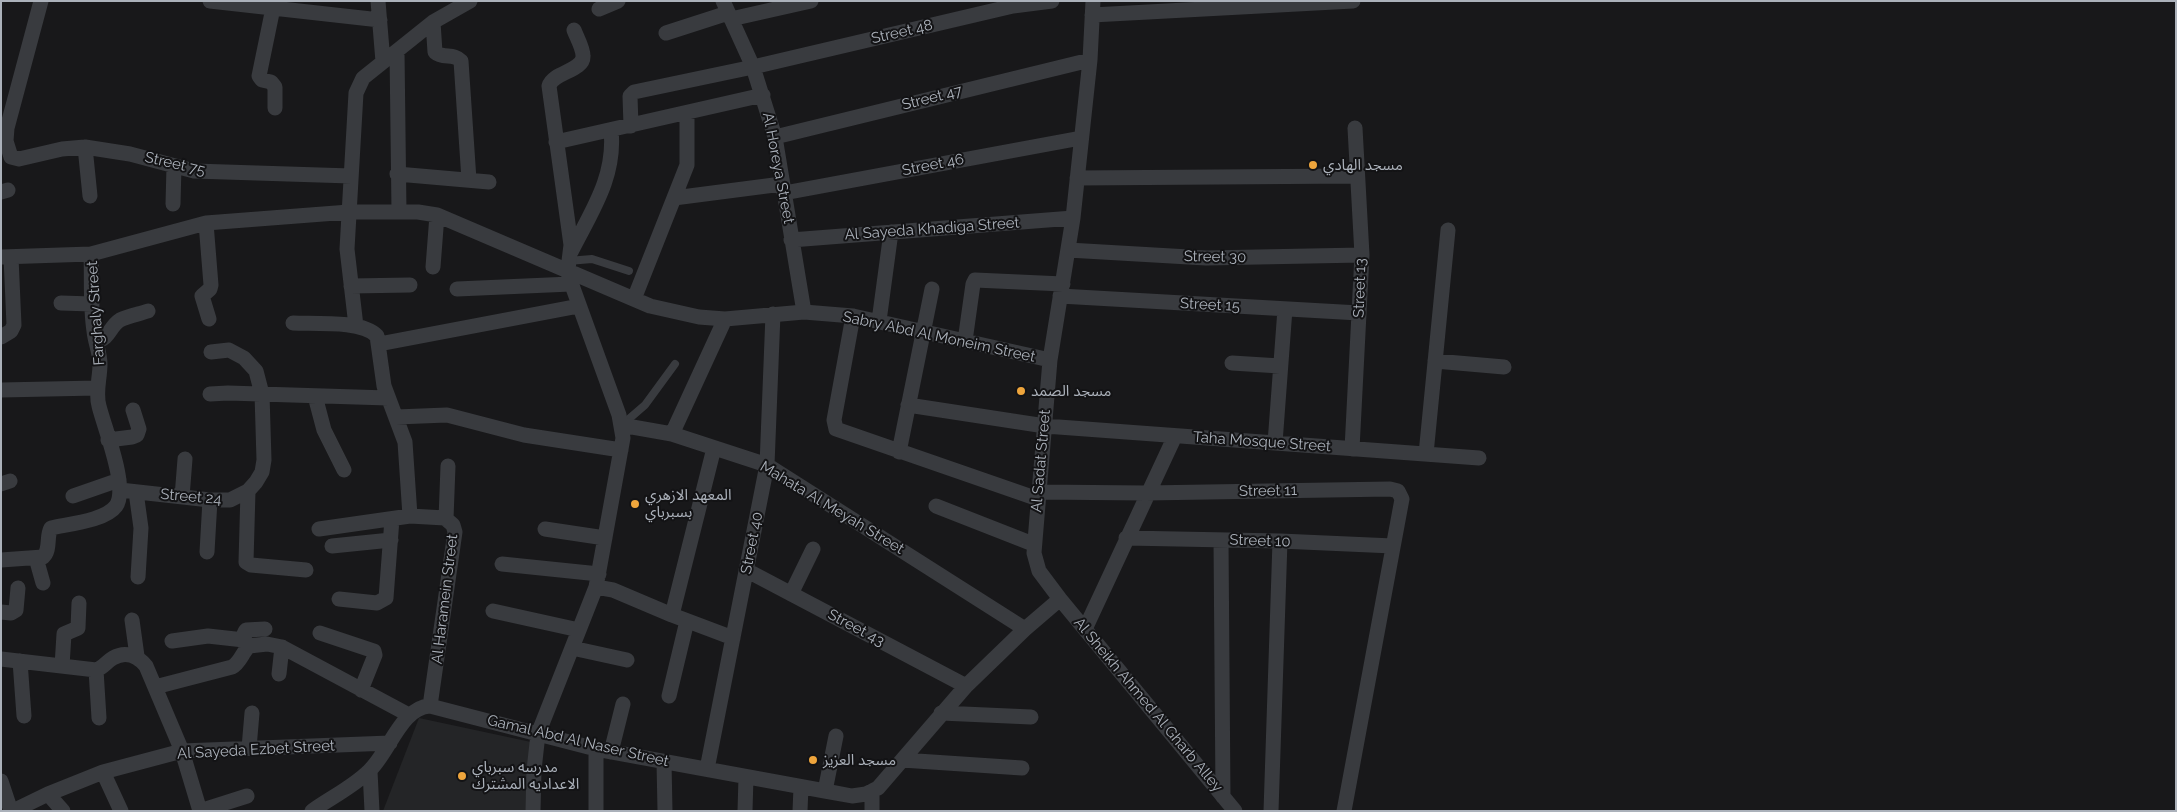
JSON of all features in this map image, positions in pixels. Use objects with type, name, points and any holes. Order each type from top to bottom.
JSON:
[{"type":"street","name":"Street 75","points":[[41,1],[7,128],[7,148],[11,157],[19,159],[55,150],[85,147],[130,154],[194,171],[351,176]]},
{"type":"street","points":[[210,1],[255,3],[273,8],[292,6],[380,20]]},
{"type":"street","points":[[378,1],[383,62]]},
{"type":"street","points":[[356,326],[347,249],[356,93],[363,78],[433,22],[470,1]]},
{"type":"street","points":[[599,9],[618,1]]},
{"type":"street","points":[[666,34],[728,11],[811,1]]},
{"type":"street","name":"Street 48","points":[[630,126],[630,98],[632,93],[753,67],[1013,6],[1052,1]]},
{"type":"street","points":[[1092,8],[1353,1]]},
{"type":"street","points":[[273,8],[260,76],[262,80],[271,82],[276,87],[275,108]]},
{"type":"street","name":"Al Sadat Street","points":[[1060,599],[1040,571],[1034,553],[1034,544],[1050,360],[1078,178],[1090,60],[1092,8]]},
{"type":"street","name":"Al Horeya Street","points":[[728,11],[753,67],[775,137],[804,312]]},
{"type":"street","points":[[433,22],[435,52],[439,55],[457,57],[461,60],[468,180]]},
{"type":"street","points":[[533,811],[534,770],[538,734],[597,580],[621,450],[622,425],[620,415],[571,284],[570,240],[549,89],[551,80],[579,65],[582,61],[583,56],[574,30]]},
{"type":"street","points":[[397,51],[399,212]]},
{"type":"street","name":"Street 47","points":[[775,137],[1090,60]]},
{"type":"street","points":[[556,142],[763,95]]},
{"type":"street","points":[[634,299],[687,160],[687,112]]},
{"type":"street","name":"Street 13","points":[[1352,449],[1362,255],[1356,176],[1355,128]]},
{"type":"street","points":[[569,261],[605,183],[612,157],[611,130]]},
{"type":"street","name":"Street 46","points":[[674,198],[783,188],[1081,138]]},
{"type":"street","points":[[85,147],[90,196]]},
{"type":"street","points":[[173,204],[174,166]]},
{"type":"street","points":[[398,174],[489,182]]},
{"type":"street","points":[[1078,178],[1356,176]]},
{"type":"street","name":"Sabry Abd Al Moneim Street","points":[[6,257],[91,254],[206,223],[349,212],[399,212],[437,215],[569,261],[634,299],[675,313],[724,319],[746,319],[773,314],[804,312],[853,316],[1050,360]]},
{"type":"street","points":[[433,267],[437,215]]},
{"type":"street","name":"Al Sayeda Khadiga Street","points":[[792,240],[1073,218]]},
{"type":"street","points":[[206,223],[211,285],[210,289],[202,296],[209,319]]},
{"type":"street","points":[[1426,454],[1448,230]]},
{"type":"street","points":[[879,321],[891,232]]},
{"type":"street","name":"Street 30","points":[[1068,250],[1206,258],[1362,255]]},
{"type":"street","name":"Farghaly Street","points":[[91,254],[92,304],[100,364],[97,388],[98,406],[119,485]]},
{"type":"street","points":[[1,337],[11,332],[14,325],[6,257]]},
{"type":"street","name":"Street 15","points":[[964,341],[972,284],[975,280],[1061,290],[1285,309],[1359,313]]},
{"type":"street","points":[[457,289],[571,284]]},
{"type":"street","points":[[352,286],[410,285]]},
{"type":"street","points":[[898,452],[932,289]]},
{"type":"street","points":[[61,303],[92,304]]},
{"type":"street","points":[[379,344],[579,306]]},
{"type":"street","points":[[1274,443],[1285,309]]},
{"type":"street","points":[[96,341],[108,336],[114,325],[121,320],[148,311]]},
{"type":"street","name":"Street 40","points":[[706,769],[767,465],[773,314]]},
{"type":"street","name":"Street 11","points":[[853,316],[834,420],[834,425],[840,432],[1039,496],[1390,489],[1398,491],[1402,499],[1394,546]]},
{"type":"street","points":[[672,434],[724,319]]},
{"type":"street","points":[[293,323],[356,326],[373,332],[379,344],[382,374],[388,398],[405,442],[410,516]]},
{"type":"street","points":[[211,352],[230,350],[249,362],[256,371],[262,394],[264,460],[262,472],[248,491],[246,562],[251,565],[306,570]]},
{"type":"street","points":[[1435,361],[1504,367]]},
{"type":"street","points":[[1232,363],[1280,366]]},
{"type":"street","points":[[1,390],[97,388]]},
{"type":"street","points":[[210,394],[388,398]]},
{"type":"street","points":[[315,396],[324,430],[344,470]]},
{"type":"street","name":"Taha Mosque Street","points":[[908,405],[1045,426],[1479,458]]},
{"type":"street","points":[[108,440],[137,435],[139,429],[134,410]]},
{"type":"street","points":[[396,417],[447,415],[524,435],[621,450]]},
{"type":"street","name":"Mahata Al Meyah Street","points":[[622,425],[672,434],[767,465],[1025,629]]},
{"type":"street","points":[[1085,629],[1146,493],[1174,436]]},
{"type":"street","points":[[672,615],[714,448]]},
{"type":"street","points":[[182,497],[185,459]]},
{"type":"street","name":"Al Haramein Street","points":[[430,706],[455,529],[453,525],[446,521],[448,466]]},
{"type":"street","points":[[1,560],[40,557],[47,552],[50,529],[85,521],[115,508],[119,485],[73,496]]},
{"type":"street","name":"Street 24","points":[[119,485],[136,492],[210,500],[230,500],[248,491]]},
{"type":"street","points":[[136,492],[141,528],[138,577]]},
{"type":"street","points":[[208,552],[210,500]]},
{"type":"street","points":[[936,506],[1034,544]]},
{"type":"street","points":[[319,529],[410,516],[446,518]]},
{"type":"street","points":[[339,599],[378,603],[386,598],[392,519]]},
{"type":"street","points":[[545,529],[605,538]]},
{"type":"street","name":"Street 10","points":[[1126,538],[1280,541],[1394,546]]},
{"type":"street","points":[[332,546],[391,540]]},
{"type":"street","points":[[1222,540],[1223,796]]},
{"type":"street","points":[[1271,811],[1280,541]]},
{"type":"street","points":[[1344,811],[1394,546]]},
{"type":"street","points":[[791,594],[813,549]]},
{"type":"street","points":[[40,557],[43,583]]},
{"type":"street","points":[[502,564],[597,580],[613,590],[733,638]]},
{"type":"street","name":"Street 43","points":[[746,570],[966,686]]},
{"type":"street","points":[[1,612],[12,613],[16,610],[18,588]]},
{"type":"street","points":[[872,811],[878,788],[941,713],[1025,629],[1060,599]]},
{"type":"street","name":"Al Sheikh Ahmed Al Gharb Alley","points":[[1060,599],[1235,811]]},
{"type":"street","points":[[62,666],[64,634],[78,628],[79,603]]},
{"type":"street","points":[[493,611],[579,630]]},
{"type":"street","points":[[132,620],[136,656]]},
{"type":"street","points":[[670,696],[687,621]]},
{"type":"street","points":[[155,687],[235,666],[247,643],[244,634],[248,629],[265,629]]},
{"type":"street","points":[[320,633],[374,651],[375,655],[361,690]]},
{"type":"street","points":[[172,640],[208,636],[282,647],[409,715]]},
{"type":"street","points":[[279,674],[282,647]]},
{"type":"street","points":[[572,648],[627,660]]},
{"type":"street","points":[[1,659],[96,670],[114,657],[125,654],[136,656],[146,666],[182,751],[200,811],[247,796]]},
{"type":"street","points":[[20,661],[24,716]]},
{"type":"street","points":[[96,670],[99,718]]},
{"type":"street","points":[[611,752],[622,704]]},
{"type":"street","points":[[312,811],[370,771],[409,715],[419,708],[430,706]]},
{"type":"street","name":"Gamal Abd Al Naser Street","points":[[430,706],[596,749],[664,762],[852,796],[878,788]]},
{"type":"street","points":[[249,748],[252,713]]},
{"type":"street","points":[[941,713],[1031,718]]},
{"type":"street","points":[[825,791],[836,736]]},
{"type":"street","name":"Al Sayeda Ezbet Street","points":[[12,811],[103,772],[182,751],[390,743]]},
{"type":"street","points":[[596,749],[596,811]]},
{"type":"street","points":[[902,760],[1022,768]]},
{"type":"street","points":[[664,762],[665,811]]},
{"type":"street","points":[[370,771],[372,811]]},
{"type":"street","points":[[103,772],[121,811]]},
{"type":"street","points":[[745,811],[746,776]]},
{"type":"street","points":[[1,782],[12,811]]},
{"type":"street","points":[[800,811],[801,787]]},
{"type":"street","points":[[48,794],[63,811]]},
{"type":"lane","points":[[569,261],[592,259],[629,271]]},
{"type":"lane","points":[[622,425],[636,415],[645,405],[675,364]]},
{"type":"shaded area","name":"مدرسه سبرباي الاعداديه المشترك","points":[[419,718],[531,742],[526,811],[383,811]]},
{"type":"place","name":"مسجد الهادي","points":[[1313,165]]},
{"type":"place","name":"مسجد الصمد","points":[[1021,391]]},
{"type":"place","name":"المعهد الازهري بسبرباي","points":[[635,504]]},
{"type":"place","name":"مسجد العزيز","points":[[813,760]]},
{"type":"place","name":"مدرسه سبرباي الاعداديه المشترك","points":[[462,776]]}]
